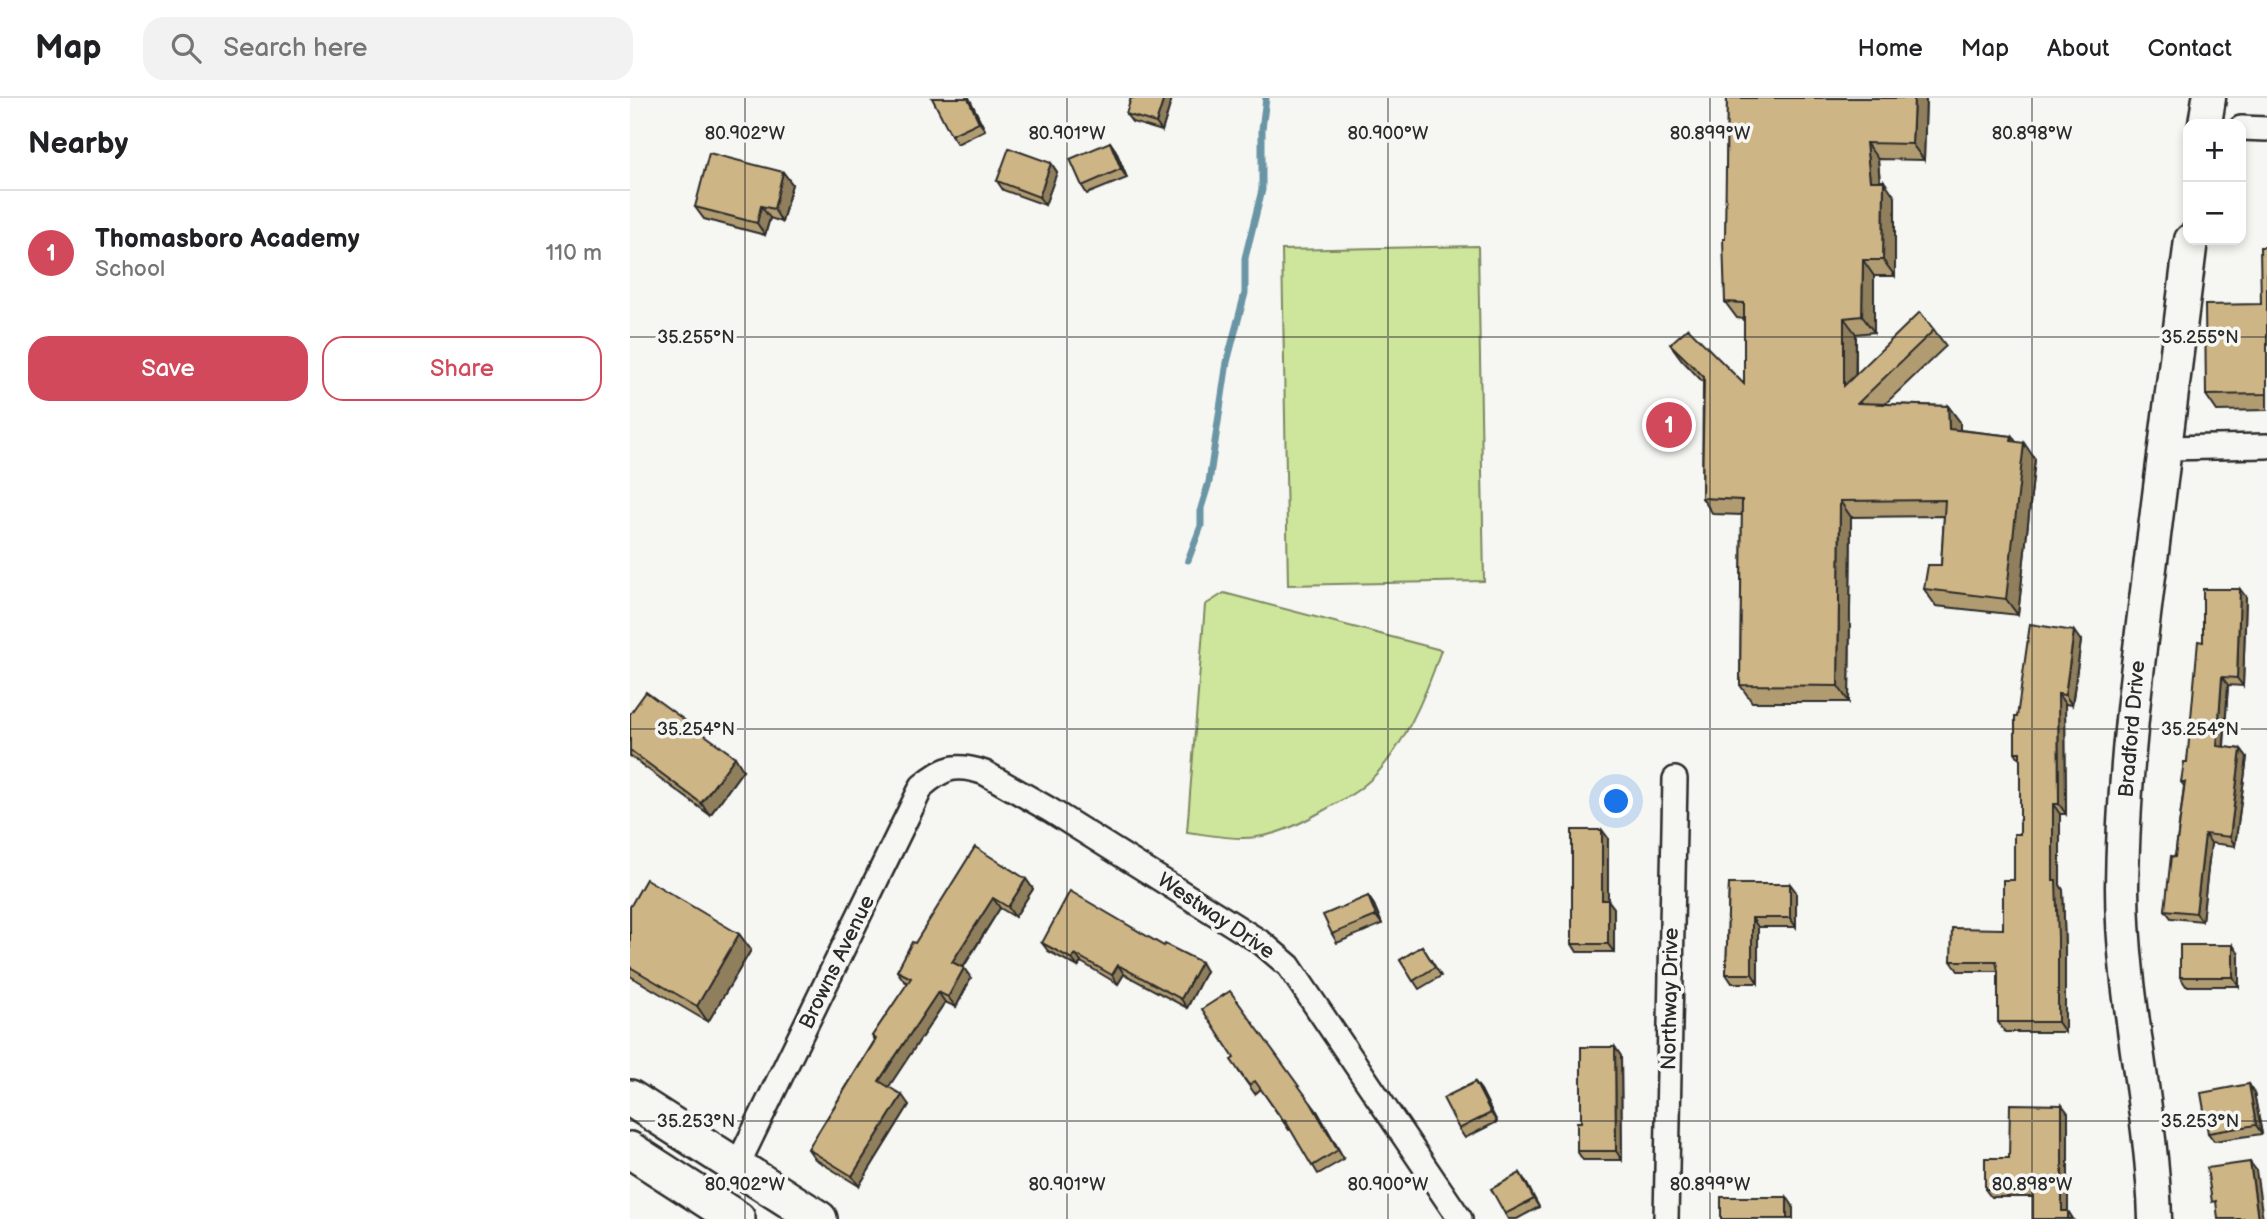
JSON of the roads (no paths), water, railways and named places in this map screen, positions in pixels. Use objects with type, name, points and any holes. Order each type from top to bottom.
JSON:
[{"type":"main road","points":[[630,1098],[820,1219]]},
{"type":"main road","points":[[630,1150],[721,1214]]},
{"type":"street","points":[[2206,119],[2209,98]]},
{"type":"street","points":[[2246,128],[2267,129]]},
{"type":"street","name":"Bradford Drive","points":[[2155,1219],[2144,1100],[2125,961],[2122,886],[2125,798],[2141,640],[2190,245]]},
{"type":"street","points":[[2165,447],[2267,446]]},
{"type":"street","name":"Browns Avenue","points":[[737,1166],[922,786],[948,768]]},
{"type":"street","name":"Westway Drive","points":[[948,768],[974,769],[985,773],[1050,810],[1262,943],[1289,966],[1460,1219]]},
{"type":"street","name":"Northway Drive","points":[[1666,1219],[1675,779]]},
{"type":"waterway","points":[[1188,560],[1201,526],[1201,508],[1209,482],[1227,362],[1245,293],[1245,258],[1262,190],[1262,129],[1266,98]]},
{"type":"place","name":"Thomasboro Academy","points":[[1669,425]]}]
